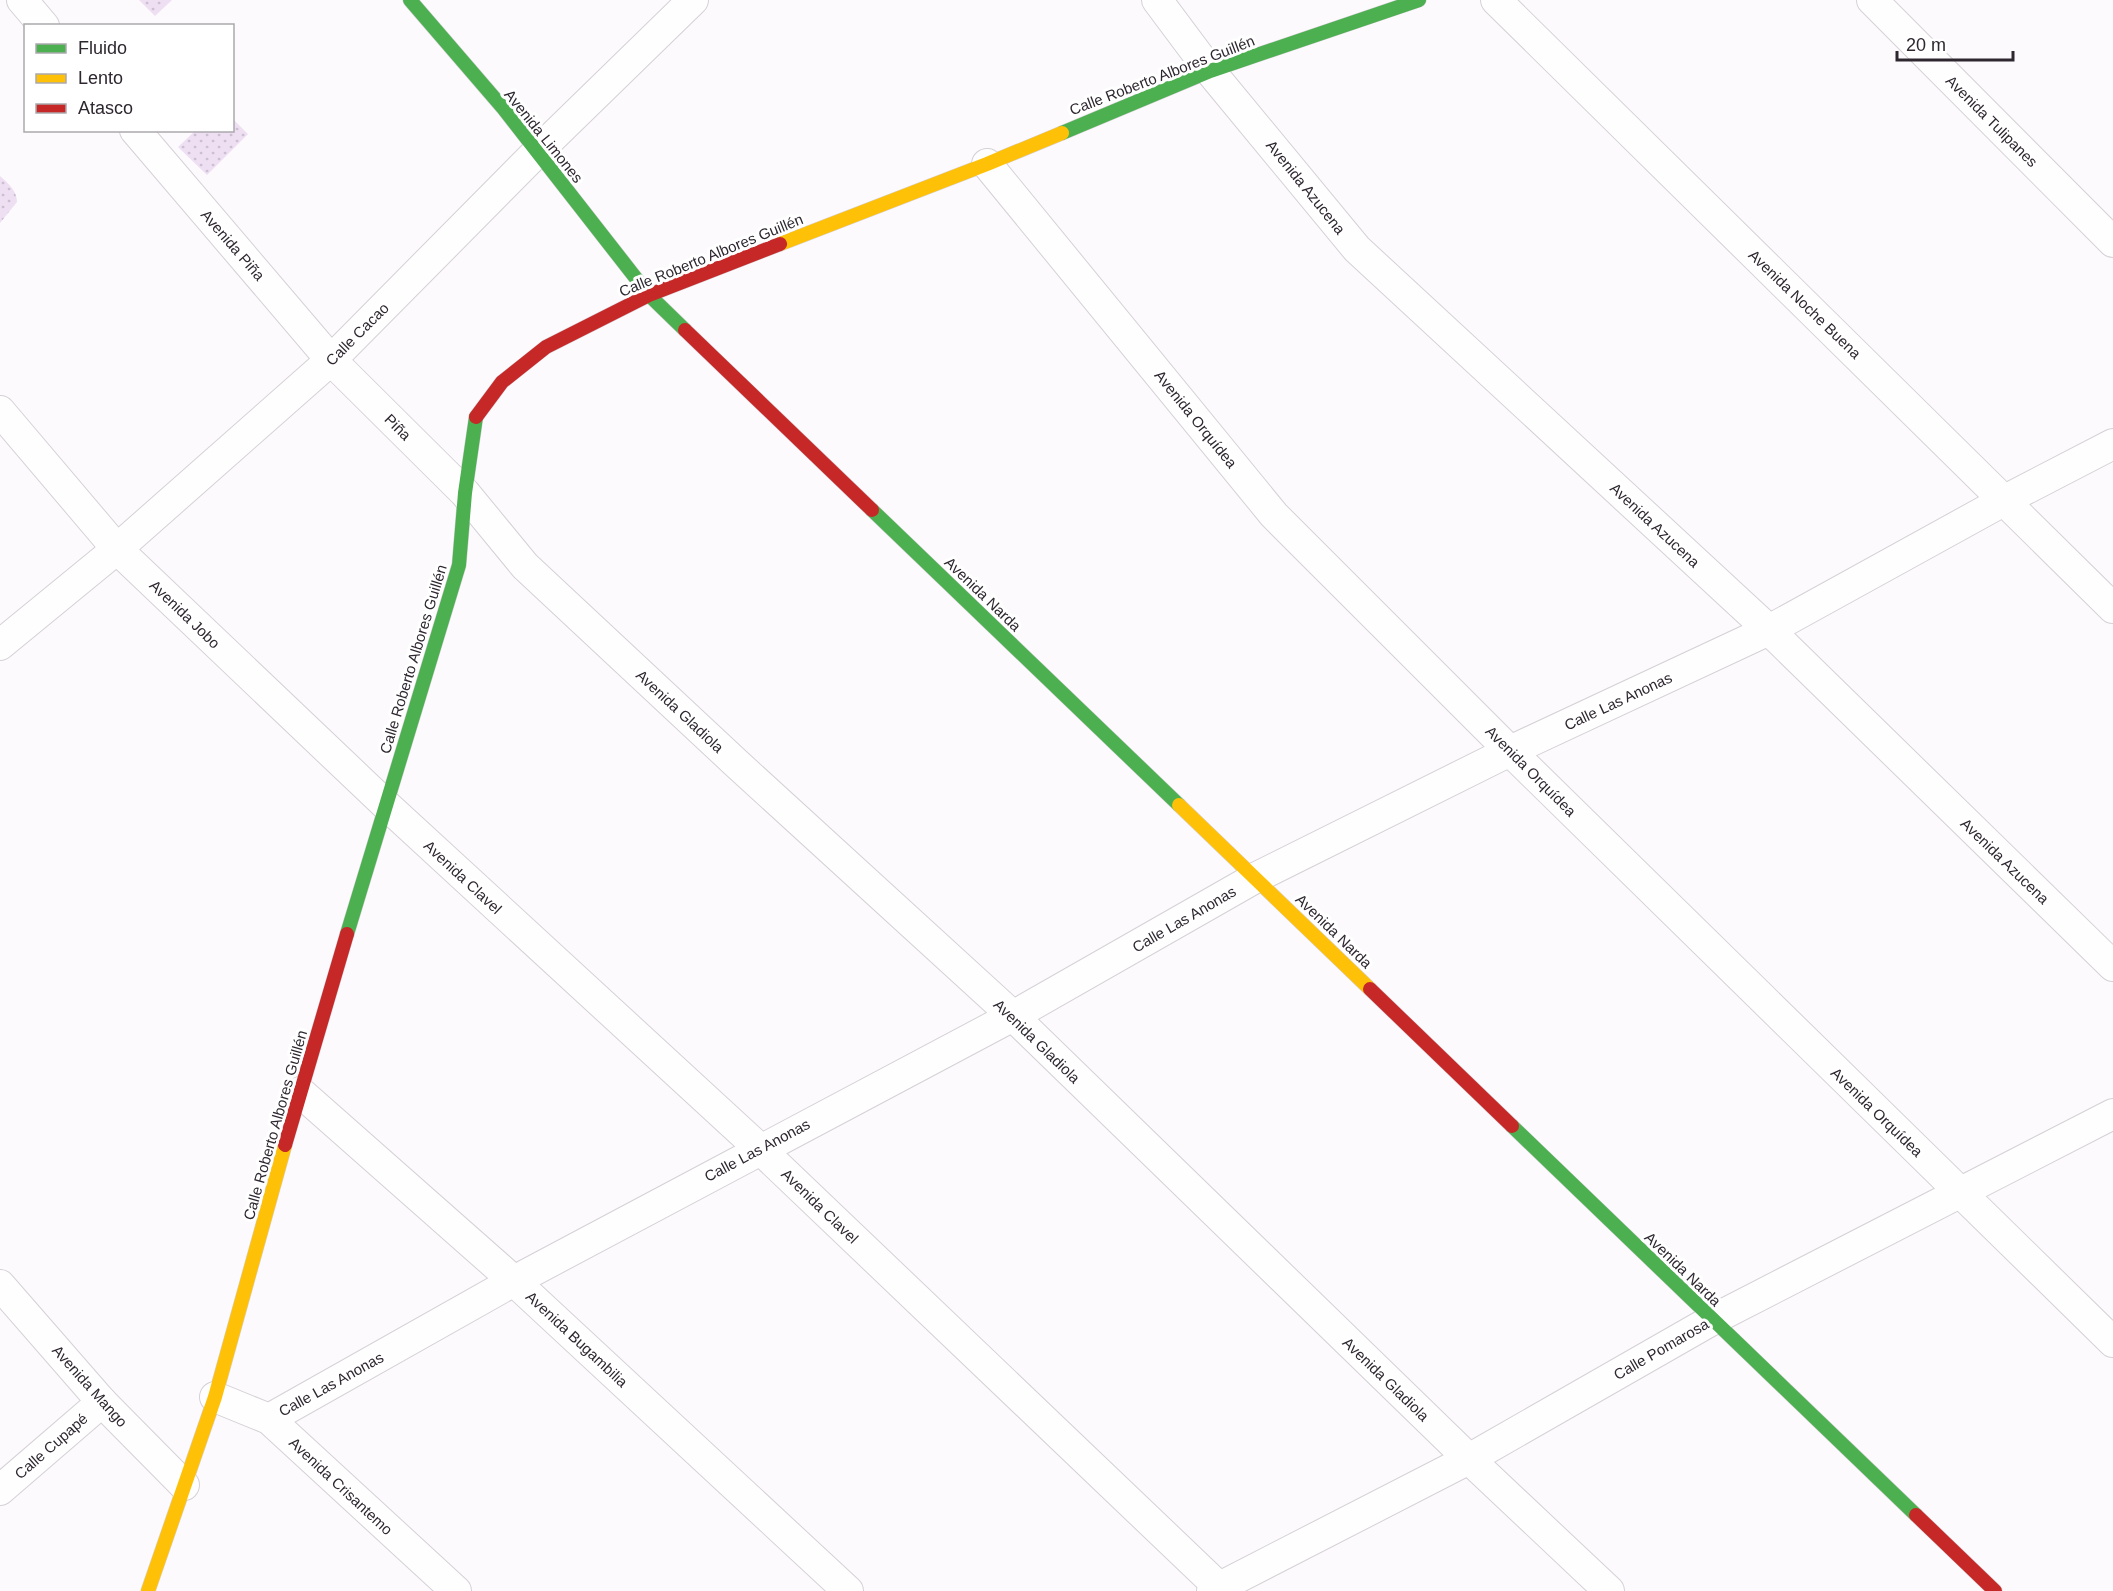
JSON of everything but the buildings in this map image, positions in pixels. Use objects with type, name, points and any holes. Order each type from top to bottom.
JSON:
[{"type":"street","points":[[22,0],[42,24]]},
{"type":"street","name":"Avenida Limones","points":[[410,0],[437,29],[537,152],[649,295]]},
{"type":"street","name":"Calle Cacao","points":[[0,645],[117,549],[331,360],[537,152],[693,0]]},
{"type":"street","name":"Avenida Azucena","points":[[1157,0],[1210,71],[1357,249],[1768,630],[2113,966]]},
{"type":"street","name":"Calle Roberto Albores Guillén","points":[[148,1591],[215,1398],[300,1092],[385,804],[459,565],[465,493],[475,418],[501,382],[546,347],[649,295],[987,164],[1210,71],[1419,0]]},
{"type":"street","name":"Avenida Noche Buena","points":[[1496,0],[2113,608]]},
{"type":"street","name":"Avenida Tulipanes","points":[[1872,0],[2113,242]]},
{"type":"street","name":"Avenida Piña","points":[[137,132],[331,360]]},
{"type":"street","name":"Avenida Orquídea","points":[[987,164],[1274,515],[1510,751],[2113,1342]]},
{"type":"street","name":"Avenida Narda","points":[[649,295],[1995,1591]]},
{"type":"street","name":"Piña","points":[[331,360],[465,493]]},
{"type":"street","name":"Avenida Jobo","points":[[0,411],[117,549],[385,804]]},
{"type":"street","name":"Calle Las Anonas","points":[[269,1419],[514,1281],[1013,1016],[1256,878],[1510,751],[1768,630],[2005,500],[2113,444]]},
{"type":"street","name":"Avenida Gladiola","points":[[465,493],[525,566],[1013,1016],[1469,1459],[1609,1591]]},
{"type":"street","name":"Avenida Clavel","points":[[385,804],[760,1149],[1218,1590]]},
{"type":"street","name":"Avenida Bugambilia","points":[[300,1092],[514,1281],[848,1591]]},
{"type":"street","name":"Calle Pomarosa","points":[[1218,1590],[1469,1459],[1712,1320],[2113,1114]]},
{"type":"street","name":"Avenida Mango","points":[[0,1285],[102,1402],[184,1485]]},
{"type":"street","name":"Avenida Crisantemo","points":[[215,1398],[269,1419],[456,1591]]},
{"type":"street","name":"Calle Cupapé","points":[[0,1490],[102,1402]]},
{"type":"shaded area","points":[[139,0],[172,0],[155,16]]},
{"type":"shaded area","points":[[234,120],[248,134],[207,175],[178,147],[194,132],[234,132]]},
{"type":"shaded area","points":[[0,176],[14,191],[17,202],[0,223]]},
{"type":"traffic: fast","points":[[410,0],[503,108],[649,295],[685,330]]},
{"type":"traffic: fast","points":[[1062,133],[1210,71],[1419,0]]},
{"type":"traffic: fast","points":[[347,934],[459,565],[465,493],[476,417]]},
{"type":"traffic: fast","points":[[872,510],[1179,805]]},
{"type":"traffic: fast","points":[[1512,1126],[1916,1515]]},
{"type":"traffic: slow","points":[[780,244],[1062,133]]},
{"type":"traffic: slow","points":[[1179,805],[1370,989]]},
{"type":"traffic: slow","points":[[148,1591],[215,1397],[285,1145]]},
{"type":"traffic: jam","points":[[476,417],[502,382],[546,347],[649,295],[780,244]]},
{"type":"traffic: jam","points":[[685,330],[872,510]]},
{"type":"traffic: jam","points":[[285,1145],[347,934]]},
{"type":"traffic: jam","points":[[1370,989],[1512,1126]]},
{"type":"traffic: jam","points":[[1916,1515],[1995,1591]]}]
